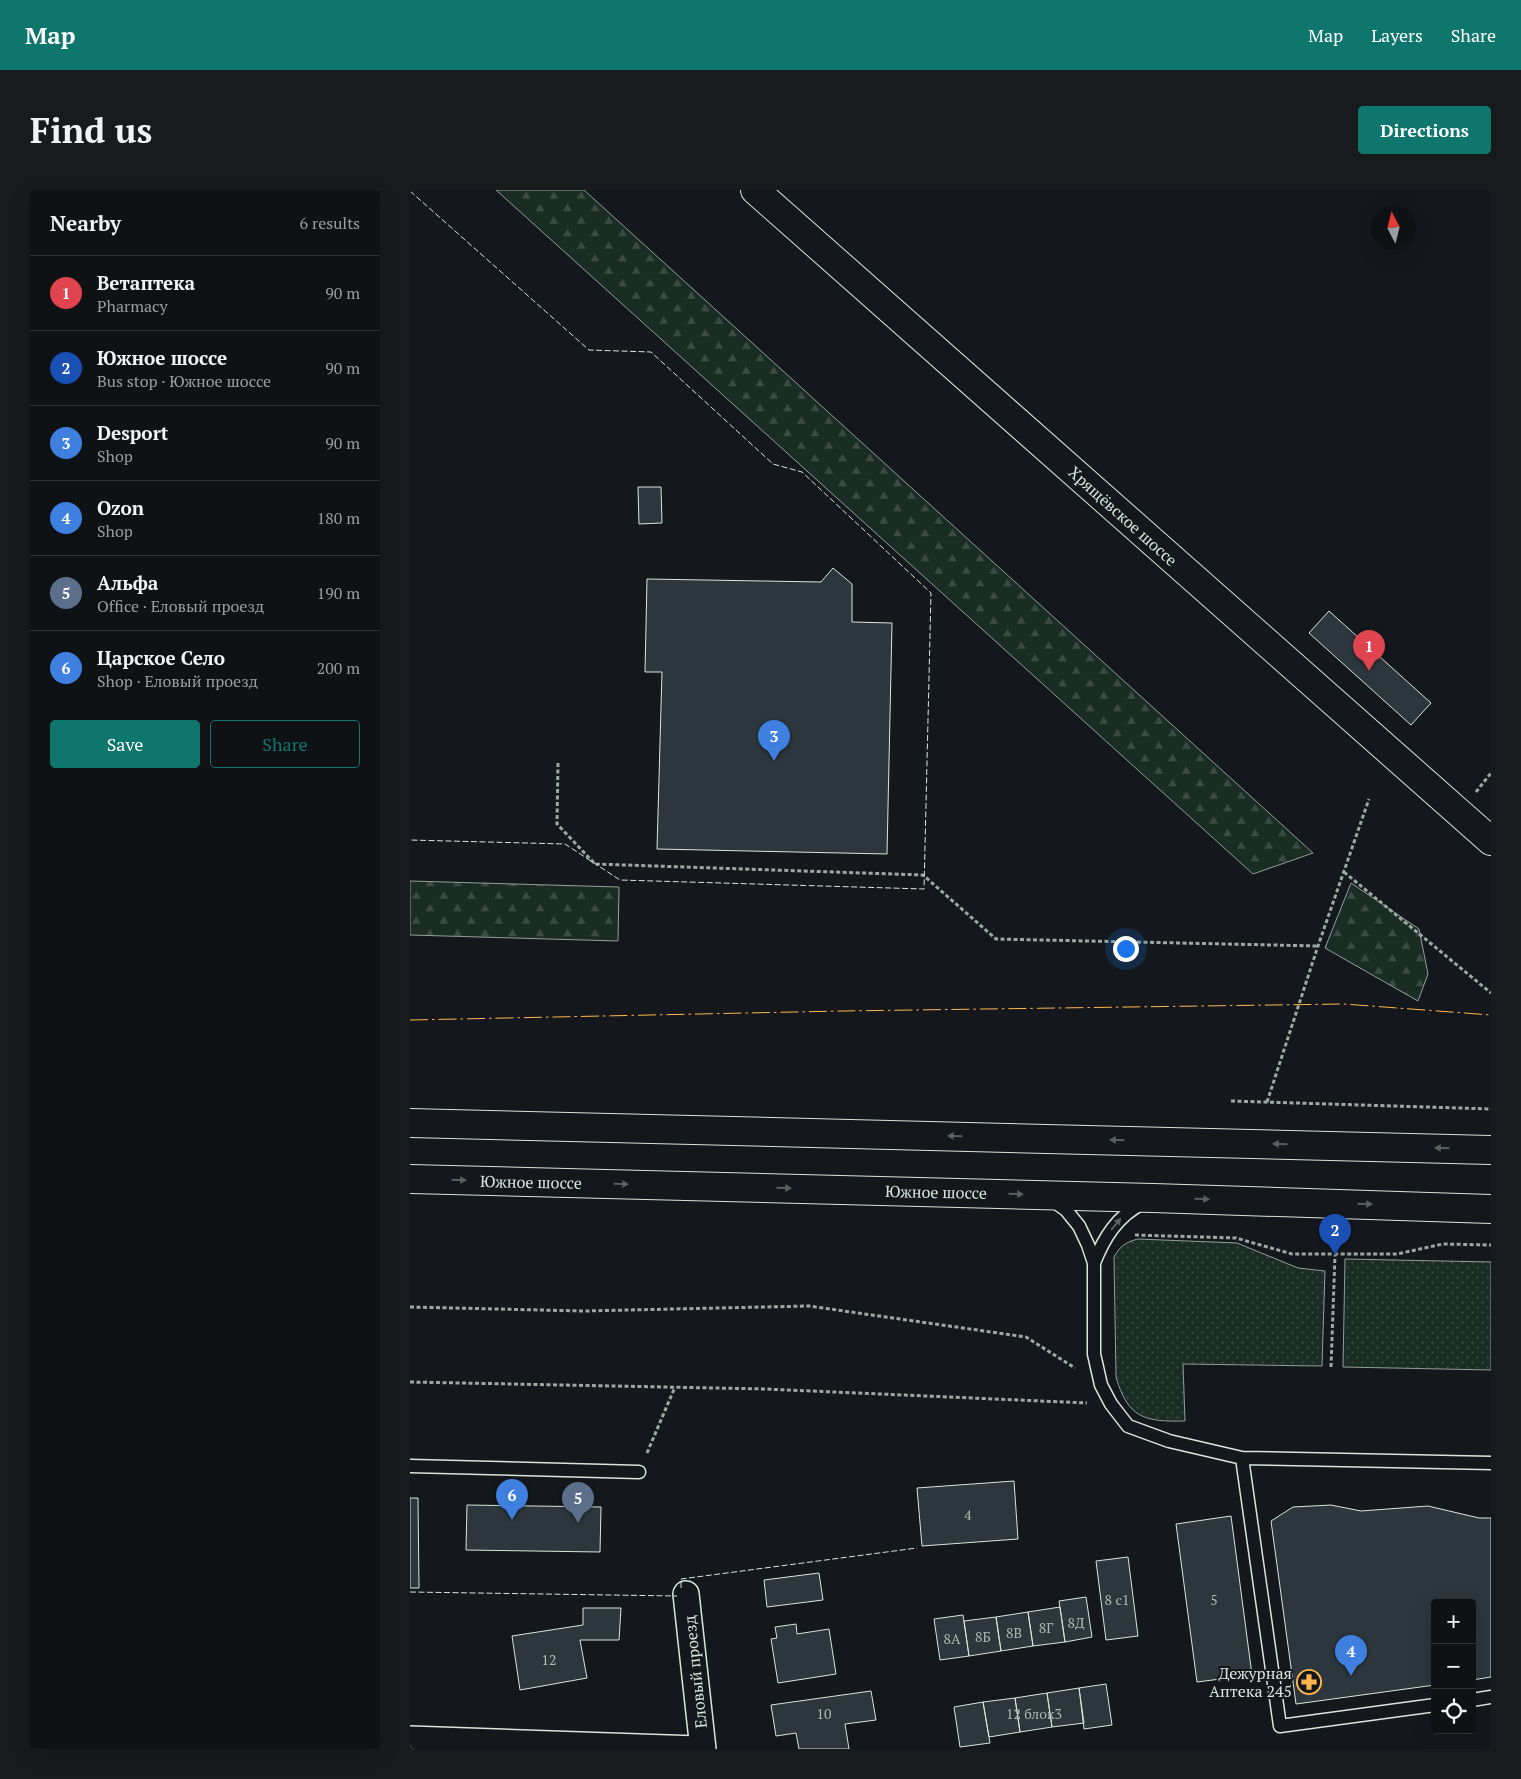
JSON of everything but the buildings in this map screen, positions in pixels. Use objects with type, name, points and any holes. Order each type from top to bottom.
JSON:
[{"type":"main road","name":"Хрящёвское шоссе","points":[[755,190],[1491,841]]},
{"type":"main road","points":[[410,1123],[1491,1150]]},
{"type":"main road","name":"Южное шоссе","points":[[410,1179],[1491,1208]]},
{"type":"street","name":"Еловый проезд","points":[[686,1594],[703,1749]]},
{"type":"street","points":[[410,1739],[697,1749]]},
{"type":"lane","points":[[1044,1195],[1066,1210],[1088,1244],[1094,1263],[1094,1354],[1101,1384],[1111,1404],[1128,1426],[1169,1441],[1242,1458],[1491,1463]]},
{"type":"lane","points":[[1094,1263],[1102,1243],[1116,1223],[1130,1210],[1153,1198]]},
{"type":"lane","points":[[1242,1458],[1280,1726],[1431,1706]]},
{"type":"lane","points":[[410,1466],[639,1472]]},
{"type":"lane","points":[[1476,1700],[1491,1698]]},
{"type":"path","points":[[558,763],[557,824],[595,864],[923,875],[996,939],[1318,946]]},
{"type":"path","points":[[1266,1102],[1369,798]]},
{"type":"path","points":[[1344,872],[1491,993]]},
{"type":"path","points":[[1231,1101],[1491,1109]]},
{"type":"path","points":[[1129,1236],[1236,1238],[1292,1254],[1398,1254],[1443,1244],[1491,1245]]},
{"type":"path","points":[[1331,1367],[1335,1255]]},
{"type":"path","points":[[410,1307],[584,1311],[809,1306],[1026,1337],[1101,1384]]},
{"type":"path","points":[[410,1382],[774,1389],[1111,1404]]},
{"type":"path","points":[[639,1472],[675,1387]]},
{"type":"green space","points":[[496,190],[584,190],[1313,853],[1253,874]]},
{"type":"green space","points":[[410,881],[619,887],[618,941],[410,935]]},
{"type":"green space","points":[[1351,883],[1419,929],[1428,974],[1418,1001],[1325,948]]},
{"type":"green space","points":[[1138,1239],[1237,1243],[1298,1268],[1325,1271],[1322,1366],[1183,1364],[1185,1421],[1159,1420],[1140,1415],[1126,1401],[1116,1377],[1114,1257],[1124,1245]]},
{"type":"green space","points":[[1345,1259],[1491,1262],[1491,1370],[1343,1367]]},
{"type":"fence","points":[[410,191],[589,350],[651,352],[773,464],[802,472],[931,593],[924,889],[620,880],[565,844],[410,840]]},
{"type":"fence","points":[[681,1588],[681,1579],[917,1548]]},
{"type":"fence","points":[[410,1592],[677,1596]]},
{"type":"power","points":[[410,1020],[842,1011],[1344,1004],[1491,1015]]},
{"type":"place","name":"Ветаптека","points":[[1369,671]]},
{"type":"place","name":"Desport","points":[[774,761]]},
{"type":"place","name":"Южное шоссе","points":[[1335,1255]]},
{"type":"place","name":"Царское Село","points":[[512,1520]]},
{"type":"place","name":"Альфа","points":[[578,1523]]},
{"type":"place","name":"Ozon","points":[[1351,1676]]},
{"type":"place","name":"Дежурная Аптека 245","points":[[1309,1682]]}]
